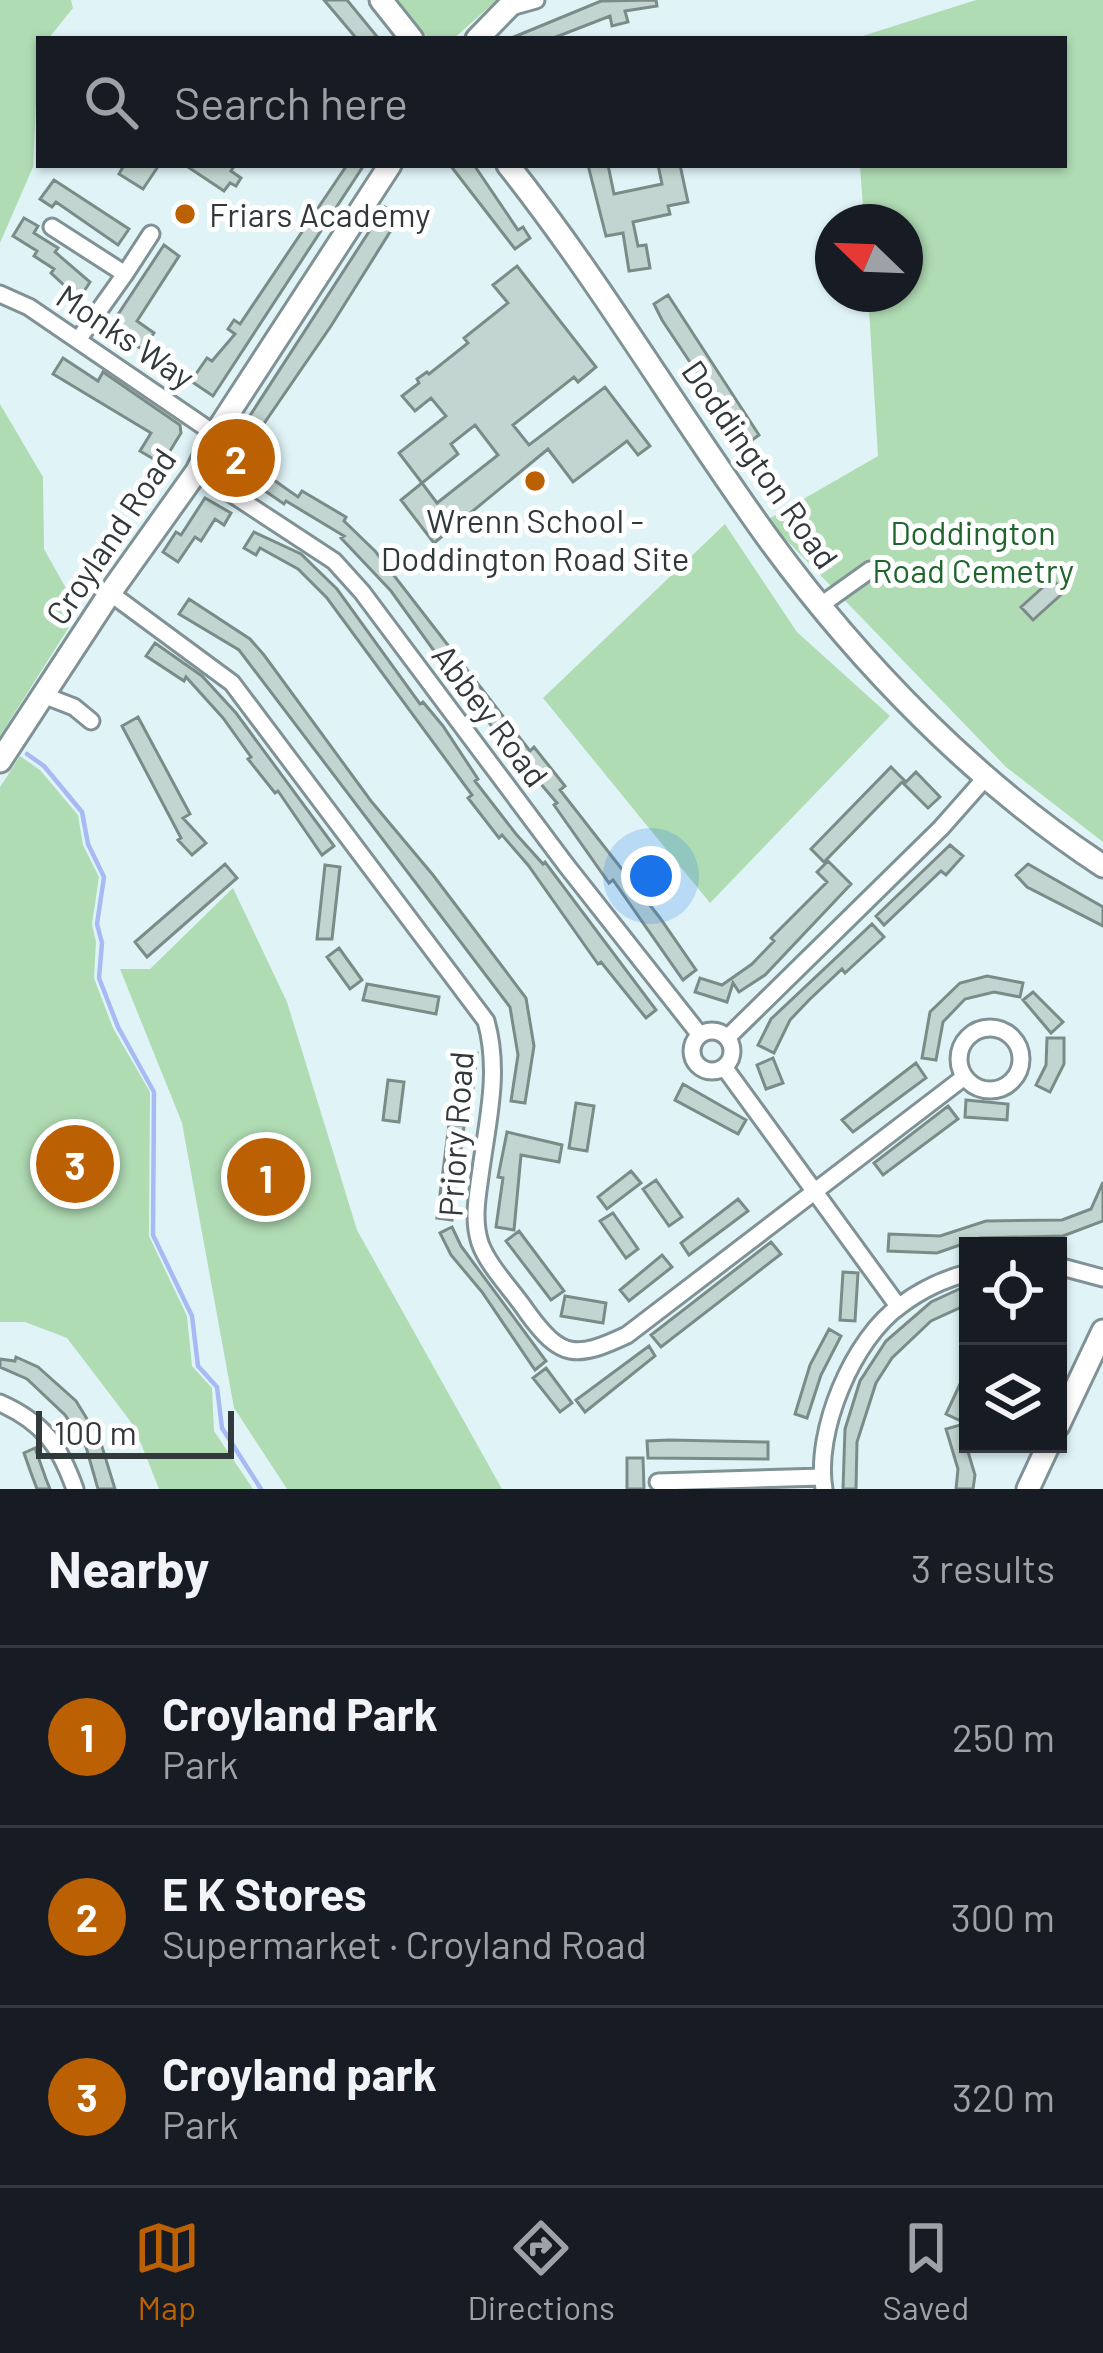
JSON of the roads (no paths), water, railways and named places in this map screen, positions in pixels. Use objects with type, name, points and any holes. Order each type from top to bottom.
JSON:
[{"type":"street","points":[[381,0],[410,36]]},
{"type":"street","points":[[480,36],[513,3],[536,0]]},
{"type":"street","name":"Croyland Road","points":[[9,748],[196,471],[215,434],[388,168]]},
{"type":"street","name":"Doddington Road","points":[[510,168],[574,248],[758,524],[821,605],[889,682],[987,776],[1103,866]]},
{"type":"street","points":[[52,227],[125,274]]},
{"type":"street","points":[[79,340],[152,234]]},
{"type":"street","name":"Monks Way","points":[[0,294],[29,307],[215,434]]},
{"type":"street","name":"Abbey Road","points":[[196,471],[334,561],[348,576],[700,1035],[693,1046],[697,1063],[712,1071],[724,1067]]},
{"type":"street","points":[[821,605],[870,570]]},
{"type":"street","name":"Priory Road","points":[[110,593],[232,683],[486,1021],[494,1048],[475,1214],[480,1245],[544,1336],[561,1350],[591,1352],[627,1335],[963,1078]]},
{"type":"street","points":[[43,695],[74,707],[91,721]]},
{"type":"street","points":[[728,1038],[941,828],[987,776]]},
{"type":"street","points":[[995,1026],[1015,1037],[1022,1056],[1015,1079],[998,1090],[980,1090],[963,1078],[958,1053],[972,1031],[995,1026]]},
{"type":"street","points":[[700,1035],[714,1031],[728,1038],[732,1051],[724,1067],[898,1306]]},
{"type":"street","points":[[1067,1268],[1103,1278]]},
{"type":"street","points":[[658,1482],[823,1483],[826,1434],[838,1395],[859,1354],[898,1306],[959,1275]]},
{"type":"street","points":[[1067,1407],[1103,1331]]},
{"type":"street","points":[[0,1403],[32,1420],[62,1453],[75,1489]]},
{"type":"street","points":[[1028,1489],[1045,1453]]},
{"type":"waterway","points":[[27,754],[44,766],[82,812],[88,844],[104,877],[97,924],[102,943],[99,978],[118,1027],[154,1092],[153,1235],[192,1316],[198,1366],[217,1387],[222,1428],[261,1489]]},
{"type":"place","name":"Friars Academy","points":[[185,214]]},
{"type":"place","name":"E K Stores","points":[[236,458]]},
{"type":"place","name":"Wrenn School - Doddington Road Site","points":[[535,481]]},
{"type":"place","name":"Croyland park","points":[[75,1164]]},
{"type":"place","name":"Croyland Park","points":[[266,1177]]},
{"type":"park label","name":"Doddington Road Cemetry","points":[[973,551]]}]
